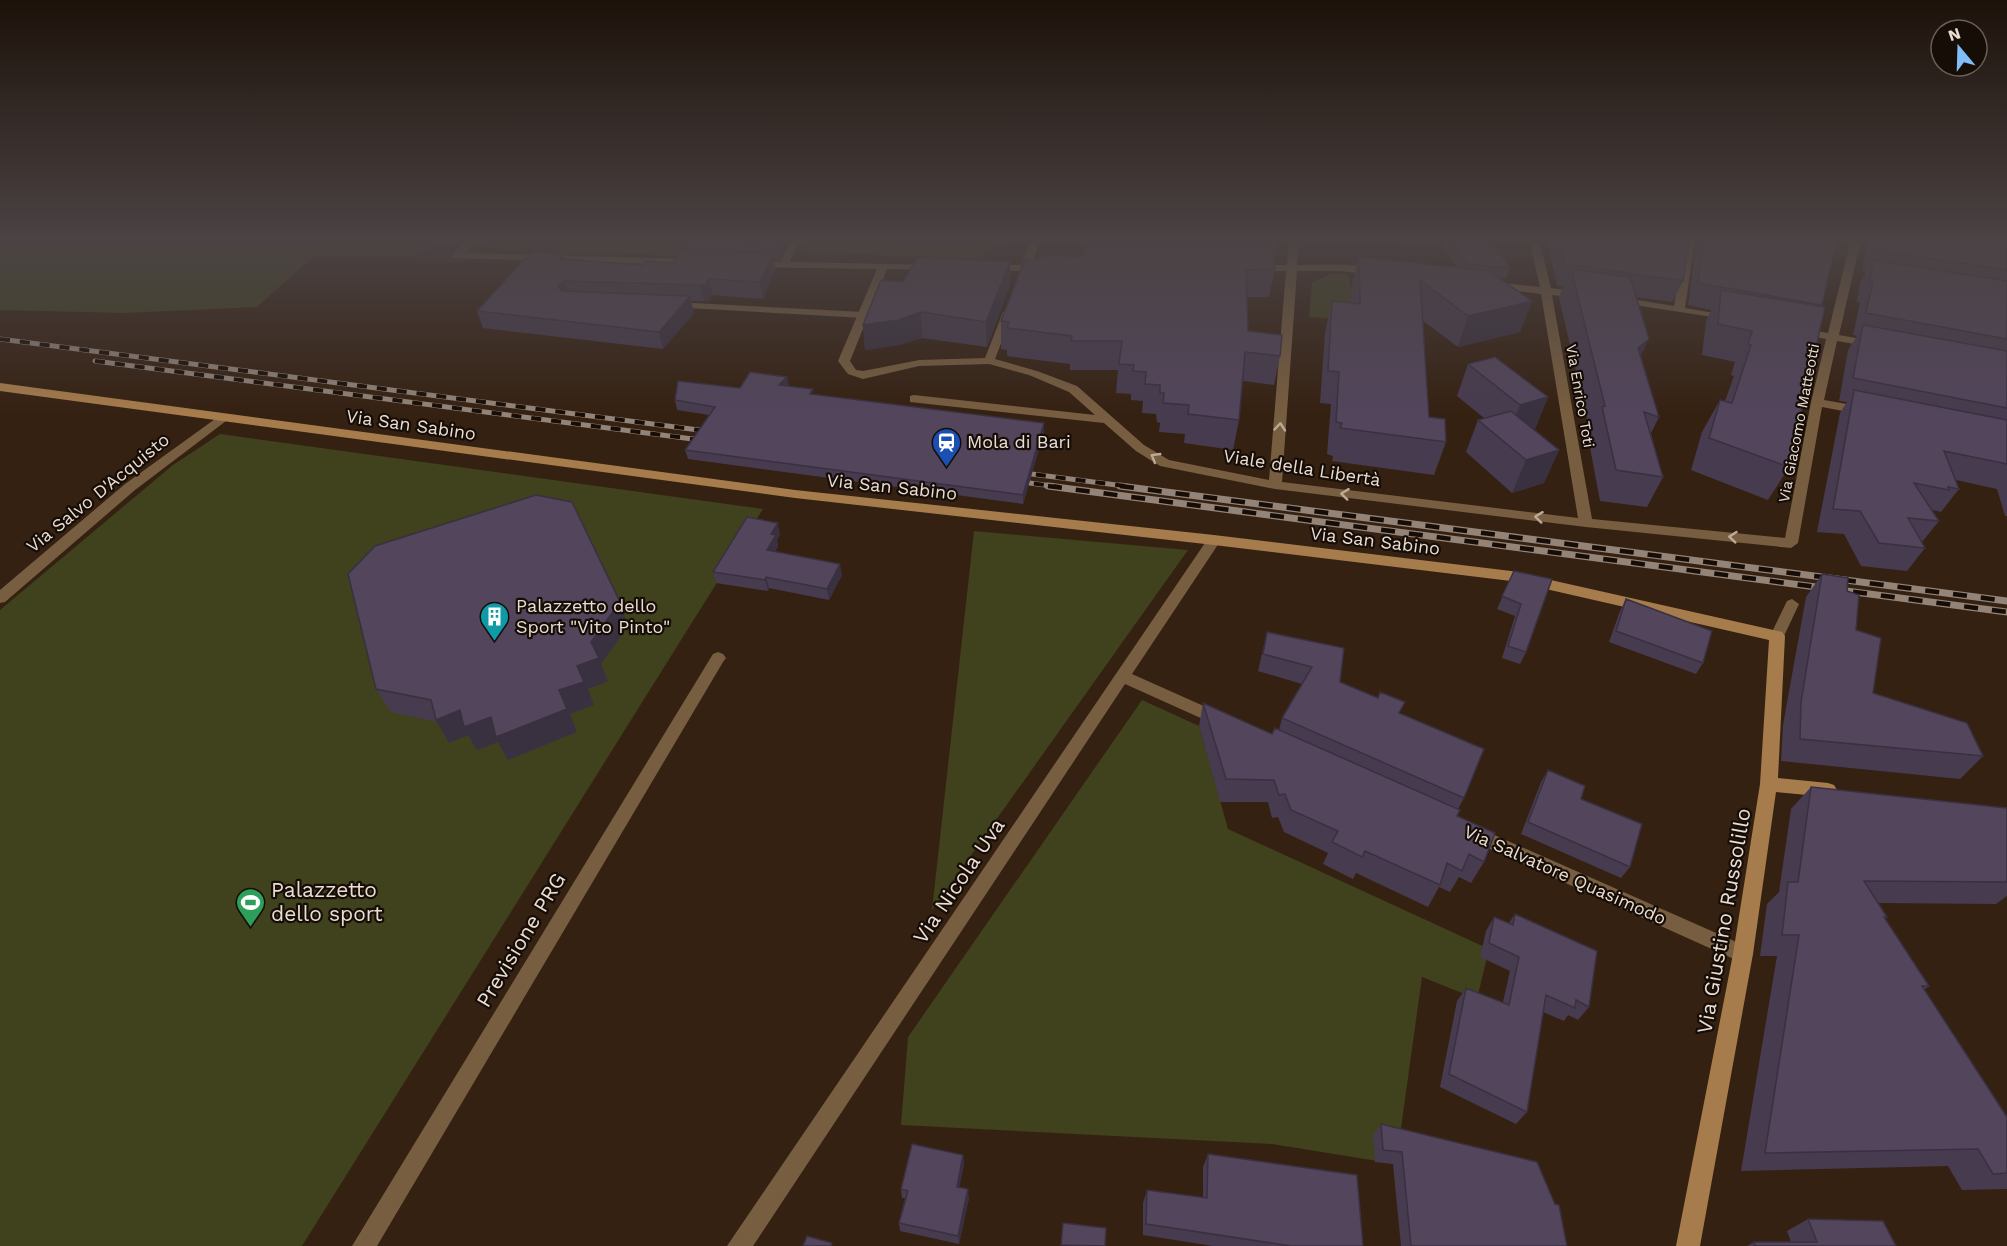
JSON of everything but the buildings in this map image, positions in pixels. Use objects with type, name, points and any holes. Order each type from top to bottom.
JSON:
[{"type":"street","points":[[864,315],[871,297]]},
{"type":"street","points":[[989,361],[1014,297]]},
{"type":"street","points":[[1275,485],[1291,297]]},
{"type":"street","name":"Via Enrico Toti","points":[[1547,297],[1586,523]]},
{"type":"street","points":[[1598,297],[1734,319]]},
{"type":"street","points":[[1678,309],[1680,297]]},
{"type":"street","name":"Via Giacomo Matteotti","points":[[1791,543],[1817,402],[1832,336],[1844,297]]},
{"type":"street","name":"Viale della Libertà","points":[[864,315],[844,361],[852,372],[863,375],[919,363],[989,361],[1034,373],[1073,389],[1140,448],[1165,463],[1275,485],[1586,523],[1791,543]]},
{"type":"street","points":[[1788,329],[1890,347]]},
{"type":"street","name":"Via San Sabino","points":[[0,387],[795,494],[1214,540],[1511,576],[1778,636]]},
{"type":"street","points":[[914,399],[1109,420]]},
{"type":"street","points":[[1817,402],[1873,413]]},
{"type":"street","name":"Via Salvo D'Acquisto","points":[[0,598],[130,487],[222,418]]},
{"type":"street","name":"Via Nicola Uva","points":[[739,1246],[1124,677],[1214,540]]},
{"type":"street","name":"Via Giustino Russolillo","points":[[1688,1246],[1743,954],[1769,784],[1778,636]]},
{"type":"street","name":"Previsione PRG","points":[[364,1246],[718,658]]},
{"type":"street","points":[[1124,677],[1232,726]]},
{"type":"street","points":[[1769,784],[1841,791]]},
{"type":"street","name":"Via Salvatore Quasimodo","points":[[1461,828],[1743,954]]},
{"type":"lane","points":[[660,305],[864,315]]},
{"type":"lane","name":"Via Giustino Russolillo","points":[[1778,636],[1792,604]]},
{"type":"green space","points":[[0,297],[268,297],[257,307],[125,313],[0,310]]},
{"type":"green space","points":[[1311,297],[1351,297],[1352,320],[1309,317]]},
{"type":"green space","name":"Palazzetto dello sport","points":[[220,434],[763,509],[302,1246],[0,1246],[0,610],[173,465]]},
{"type":"green space","points":[[974,531],[1188,550],[932,910]]},
{"type":"green space","points":[[1142,700],[1199,726],[1228,829],[1489,949],[1477,999],[1422,977],[1396,1164],[1272,1144],[901,1125],[908,1037]]},
{"type":"railway","points":[[0,339],[714,432]]},
{"type":"railway","points":[[95,361],[708,441]]},
{"type":"railway","points":[[1016,472],[1132,487]]},
{"type":"railway","points":[[1014,481],[1060,487]]},
{"type":"railway","points":[[1048,486],[2007,612]]},
{"type":"railway","points":[[1120,486],[2007,601]]},
{"type":"place","name":"Mola di Bari","points":[[946,468]]},
{"type":"place","name":"Palazzetto dello Sport \"Vito Pinto\"","points":[[495,642]]},
{"type":"place","name":"Palazzetto dello sport","points":[[250,928]]}]
